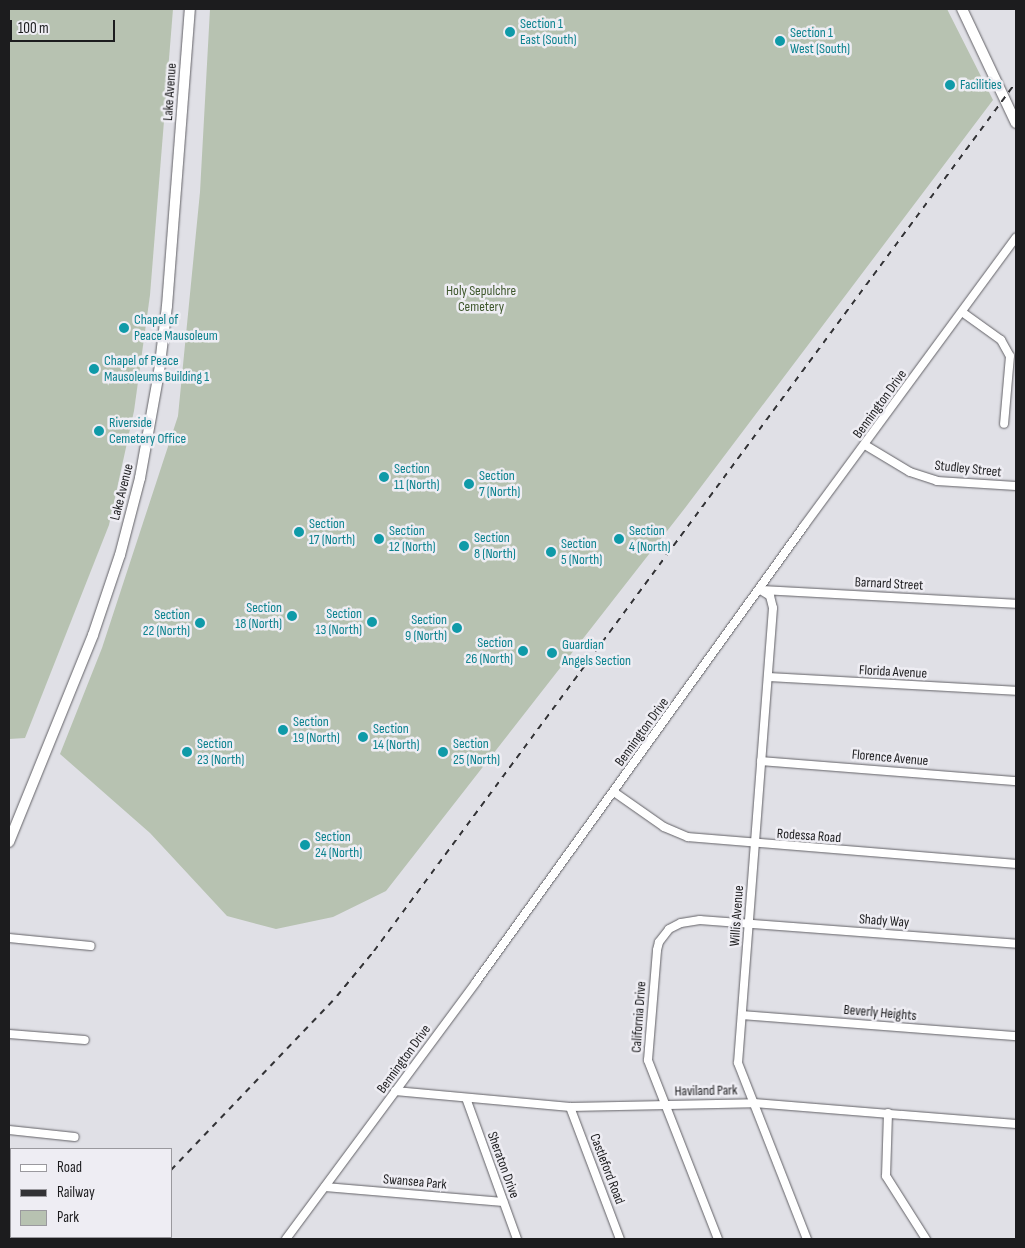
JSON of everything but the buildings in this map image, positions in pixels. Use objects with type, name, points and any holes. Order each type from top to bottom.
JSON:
[{"type":"main road","name":"Lake Avenue","points":[[10,837],[93,635],[120,555],[140,478],[159,372],[167,306],[190,9]]},
{"type":"main road","points":[[962,9],[1016,123]]},
{"type":"street","name":"Bennington Drive","points":[[286,1239],[614,792],[1016,237]]},
{"type":"street","points":[[962,312],[1001,340],[1010,356],[1004,424]]},
{"type":"street","name":"Studley Street","points":[[865,445],[897,465],[937,481],[1016,486]]},
{"type":"street","name":"Barnard Street","points":[[759,590],[1016,604]]},
{"type":"street","name":"Willis Avenue","points":[[759,590],[770,596],[773,604],[738,1063],[807,1239]]},
{"type":"street","name":"Florida Avenue","points":[[768,677],[1016,691]]},
{"type":"street","name":"Florence Avenue","points":[[761,760],[1016,781]]},
{"type":"street","name":"Rodessa Road","points":[[614,792],[677,834],[702,840],[1016,864]]},
{"type":"street","name":"California Drive","points":[[718,1239],[648,1060],[659,942],[669,929],[690,920],[749,924]]},
{"type":"street","name":"Shady Way","points":[[749,924],[1016,944]]},
{"type":"street","points":[[9,938],[91,946]]},
{"type":"street","name":"Beverly Heights","points":[[742,1014],[1016,1036]]},
{"type":"street","points":[[9,1034],[85,1040]]},
{"type":"street","name":"Haviland Park","points":[[395,1091],[570,1107],[754,1103],[1016,1124]]},
{"type":"street","name":"Sheraton Drive","points":[[466,1098],[517,1239]]},
{"type":"street","name":"Castleford Road","points":[[570,1107],[620,1239]]},
{"type":"street","points":[[888,1113],[886,1176],[926,1239]]},
{"type":"street","points":[[9,1130],[75,1136]]},
{"type":"street","name":"Swansea Park","points":[[325,1187],[503,1202]]},
{"type":"green space","points":[[9,9],[173,9],[150,295],[134,411],[109,525],[25,738],[9,739]]},
{"type":"green space","name":"Holy Sepulchre Cemetery","points":[[210,9],[947,9],[993,100],[685,508],[386,891],[333,917],[276,929],[227,916],[150,833],[60,754],[102,648],[178,416],[200,192]]},
{"type":"railway","points":[[172,1169],[337,996],[374,951],[1016,82]]},
{"type":"place","name":"Section 1 East (South)","points":[[510,32]]},
{"type":"place","name":"Section 1 West (South)","points":[[780,41]]},
{"type":"place","name":"Facilities","points":[[950,85]]},
{"type":"place","name":"Chapel of Peace Mausoleum","points":[[124,328]]},
{"type":"place","name":"Chapel of Peace Mausoleums Building 1","points":[[94,369]]},
{"type":"place","name":"Riverside Cemetery Office","points":[[99,431]]},
{"type":"place","name":"Section 11 (North)","points":[[384,477]]},
{"type":"place","name":"Section 7 (North)","points":[[469,484]]},
{"type":"place","name":"Section 17 (North)","points":[[299,532]]},
{"type":"place","name":"Section 12 (North)","points":[[379,539]]},
{"type":"place","name":"Section 4 (North)","points":[[619,539]]},
{"type":"place","name":"Section 8 (North)","points":[[464,546]]},
{"type":"place","name":"Section 5 (North)","points":[[551,552]]},
{"type":"place","name":"Section 18 (North)","points":[[292,616]]},
{"type":"place","name":"Section 13 (North)","points":[[372,622]]},
{"type":"place","name":"Section 22 (North)","points":[[200,623]]},
{"type":"place","name":"Section 9 (North)","points":[[457,628]]},
{"type":"place","name":"Section 26 (North)","points":[[523,651]]},
{"type":"place","name":"Guardian Angels Section","points":[[552,653]]},
{"type":"place","name":"Section 19 (North)","points":[[283,730]]},
{"type":"place","name":"Section 14 (North)","points":[[363,737]]},
{"type":"place","name":"Section 23 (North)","points":[[187,752]]},
{"type":"place","name":"Section 25 (North)","points":[[443,752]]},
{"type":"place","name":"Section 24 (North)","points":[[305,845]]}]
